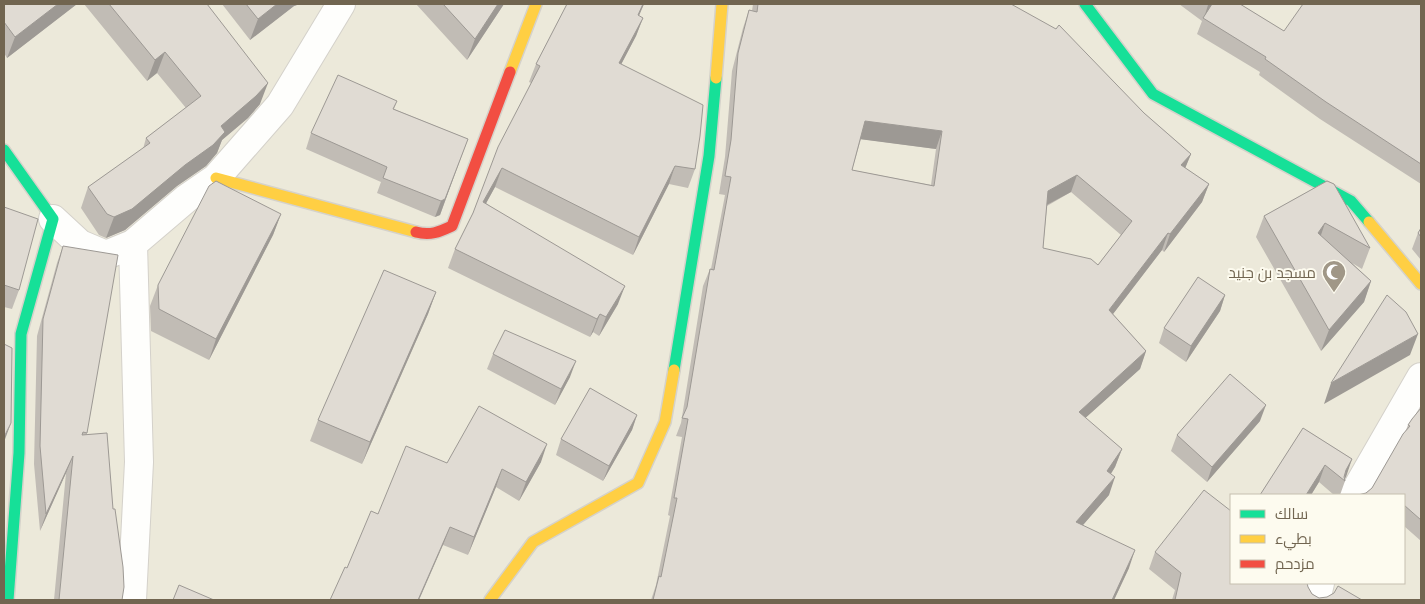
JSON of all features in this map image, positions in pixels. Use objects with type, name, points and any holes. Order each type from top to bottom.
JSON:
[{"type":"street","points":[[4,150],[53,218],[80,244],[106,255],[133,244],[187,198],[216,178],[280,105],[341,4]]},
{"type":"street","points":[[216,178],[423,234],[437,233],[452,226],[536,4]]},
{"type":"street","points":[[490,600],[534,542],[638,483],[665,422],[709,156],[722,4]]},
{"type":"street","points":[[1094,7],[1153,94],[1351,201],[1421,284]]},
{"type":"street","points":[[262,81],[280,105]]},
{"type":"street","points":[[8,600],[19,453],[12,333],[53,218]]},
{"type":"street","points":[[132,600],[139,462],[133,244]]},
{"type":"street","points":[[1354,494],[1421,377]]},
{"type":"street","points":[[1316,600],[1320,584]]},
{"type":"shaded area","points":[[4,4],[1421,4],[1421,600],[4,600]]},
{"type":"building","points":[[4,4],[58,4],[15,37],[4,22]]},
{"type":"building","points":[[109,4],[207,4],[268,83],[221,126],[225,132],[213,145],[185,165],[132,209],[114,217],[107,214],[88,187],[150,143],[146,138],[201,96],[165,52],[155,60]]},
{"type":"building","points":[[246,4],[277,4],[258,19]]},
{"type":"building","points":[[443,4],[498,4],[475,39]]},
{"type":"building","points":[[567,4],[643,4],[638,15],[643,18],[619,63],[703,105],[695,169],[675,166],[639,237],[502,168],[483,202],[625,286],[606,317],[600,314],[597,319],[455,249],[473,213],[498,147],[540,66],[536,64]]},
{"type":"building","points":[[758,4],[1011,4],[1056,29],[1059,25],[1144,113],[1191,154],[1181,165],[1209,184],[1170,234],[1168,233],[1109,310],[1146,351],[1079,412],[1122,449],[1107,471],[1115,477],[1076,522],[1135,550],[1112,600],[653,600],[659,576],[661,577],[677,498],[674,498],[688,419],[682,418],[687,407],[710,269],[714,270],[731,177],[725,176],[731,140],[738,53],[749,10],[757,12]],"holes":[[[865,121],[942,131],[934,186],[852,170]],[[1077,175],[1132,221],[1098,265],[1091,259],[1043,248],[1048,191]]]},
{"type":"building","points":[[1212,4],[1240,4],[1284,31],[1303,4],[1421,4],[1421,164],[1326,102],[1265,59],[1266,57],[1203,18]]},
{"type":"building","points":[[338,75],[397,101],[393,109],[468,139],[445,199],[441,201],[383,178],[387,167],[311,133]]},
{"type":"building","points":[[216,181],[281,214],[216,339],[159,309],[158,285],[209,186]]},
{"type":"building","points":[[1327,181],[1334,184],[1370,248],[1325,223],[1318,233],[1371,281],[1329,330],[1264,216]]},
{"type":"building","points":[[4,207],[38,219],[19,290],[4,285]]},
{"type":"building","points":[[63,246],[118,255],[87,433],[83,432],[82,435],[107,433],[113,509],[115,509],[123,567],[124,587],[122,600],[59,600],[73,456],[46,514],[40,446],[43,319]]},
{"type":"building","points":[[384,270],[436,292],[370,442],[318,420]]},
{"type":"building","points":[[1198,277],[1225,295],[1191,346],[1164,328]]},
{"type":"building","points":[[1387,295],[1406,312],[1418,334],[1331,383]]},
{"type":"building","points":[[505,330],[576,361],[561,389],[493,354]]},
{"type":"building","points":[[4,344],[12,348],[11,423],[4,437]]},
{"type":"building","points":[[1230,374],[1266,405],[1212,467],[1177,435]]},
{"type":"building","points":[[590,388],[637,415],[609,466],[561,439]]},
{"type":"building","points":[[479,406],[547,444],[526,482],[502,469],[474,537],[450,527],[418,600],[330,600],[345,567],[347,568],[371,511],[378,514],[406,446],[447,463]]},
{"type":"building","points":[[1421,408],[1421,520],[1405,506],[1405,494],[1362,494],[1372,488],[1403,434],[1410,426],[1408,425]]},
{"type":"building","points":[[1303,428],[1352,459],[1346,470],[1345,481],[1325,465],[1307,494],[1261,494]]},
{"type":"building","points":[[1204,490],[1230,510],[1230,584],[1307,584],[1312,594],[1319,598],[1327,597],[1334,593],[1338,586],[1362,600],[1175,600],[1181,573],[1155,552]]},
{"type":"building","points":[[179,585],[214,600],[173,600]]},
{"type":"traffic: fast","points":[[1085,4],[1153,94],[1351,201],[1369,222]]},
{"type":"traffic: fast","points":[[674,370],[709,156],[716,78]]},
{"type":"traffic: fast","points":[[4,150],[53,219],[21,334],[19,453],[8,600]]},
{"type":"traffic: slow","points":[[510,72],[536,4]]},
{"type":"traffic: slow","points":[[716,78],[722,4]]},
{"type":"traffic: slow","points":[[216,178],[416,232]]},
{"type":"traffic: slow","points":[[1369,222],[1421,284]]},
{"type":"traffic: slow","points":[[490,600],[533,542],[638,483],[665,422],[674,370]]},
{"type":"traffic: jam","points":[[416,232],[434,233],[452,226],[510,72]]},
{"type":"place","name":"مسجد بن جنيد","points":[[1334,293]]}]
